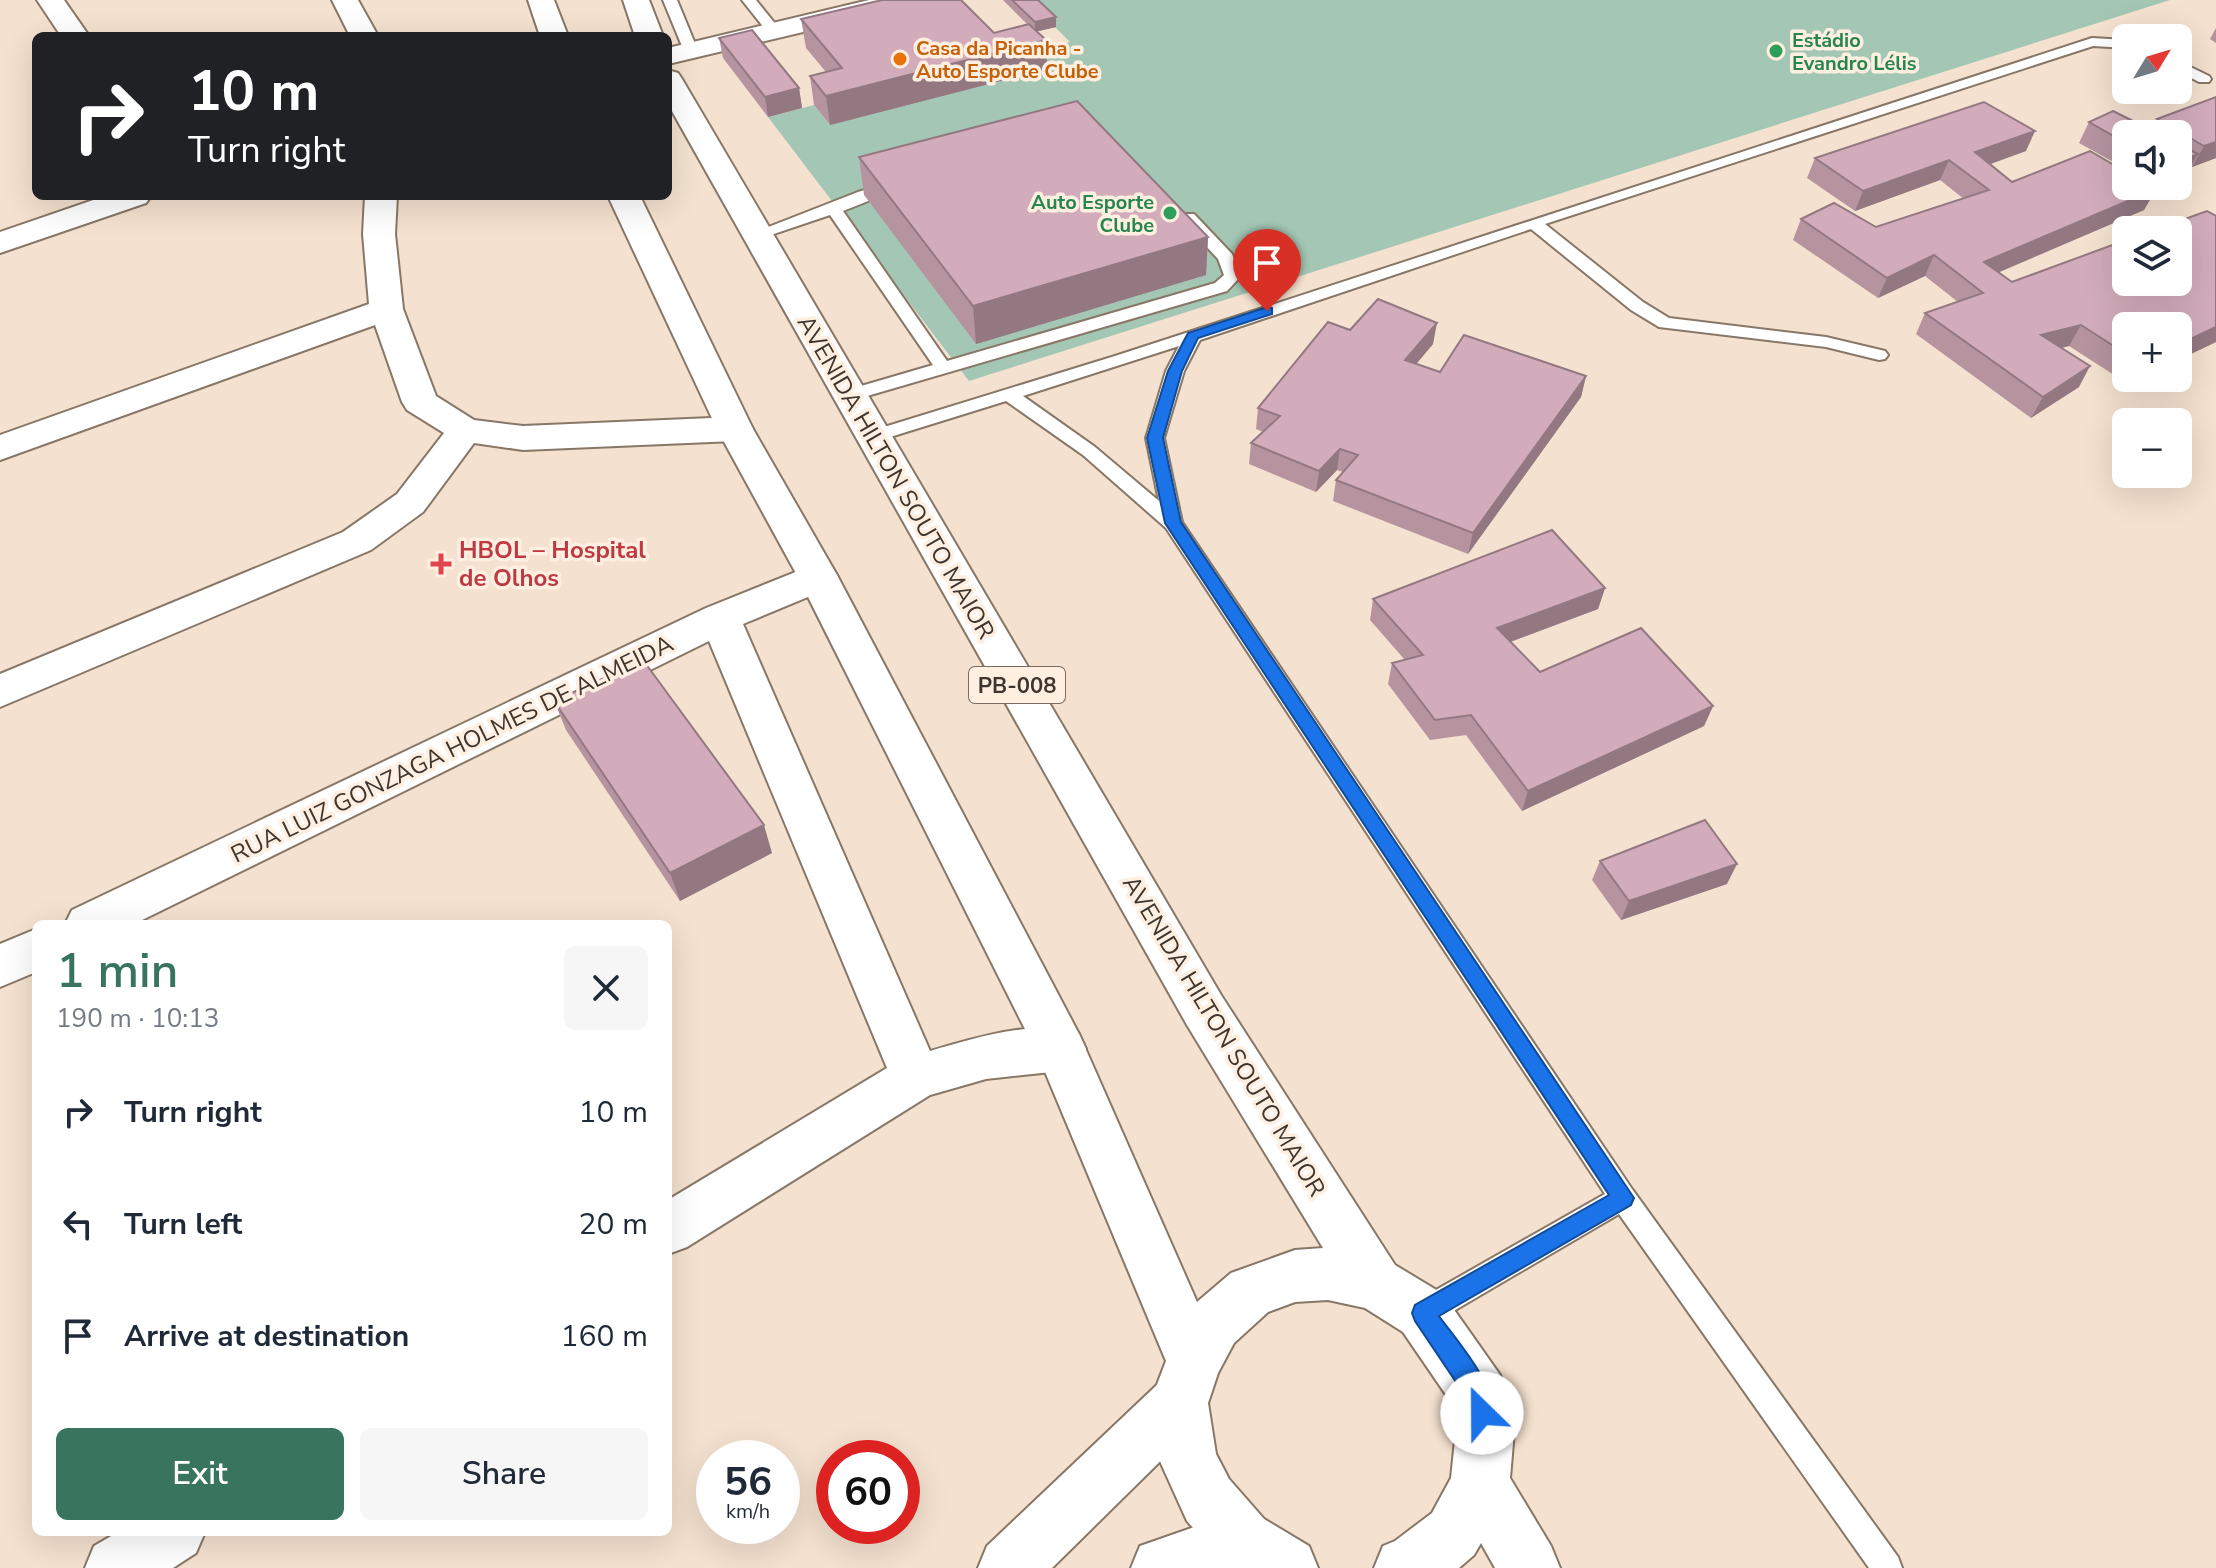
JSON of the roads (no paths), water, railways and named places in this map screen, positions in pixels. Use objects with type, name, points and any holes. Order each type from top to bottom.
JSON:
[{"type":"main road","points":[[50,0],[72,32]]},
{"type":"main road","points":[[345,0],[362,32]]},
{"type":"main road","points":[[541,0],[553,32]]},
{"type":"main road","points":[[636,0],[648,32]]},
{"type":"main road","points":[[676,62],[774,31],[903,0]]},
{"type":"main road","name":"AVENIDA HILTON SOUTO MAIOR","points":[[676,62],[756,235],[1204,1010],[1376,1284]]},
{"type":"main road","points":[[0,243],[124,200]]},
{"type":"main road","points":[[381,200],[379,234],[386,309],[420,402],[465,430],[523,438],[735,429]]},
{"type":"main road","points":[[626,200],[735,429],[818,577],[1061,1049],[1186,1382],[1188,1459],[1208,1500],[1265,1554]]},
{"type":"main road","points":[[0,448],[386,309]]},
{"type":"main road","points":[[0,691],[357,541],[410,503],[465,430]]},
{"type":"main road","name":"RUA LUIZ GONZAGA HOLMES DE ALMEIDA","points":[[97,920],[720,618],[818,577]]},
{"type":"main road","points":[[720,618],[916,1077]]},
{"type":"main road","points":[[0,967],[32,951]]},
{"type":"main road","points":[[672,1227],[916,1077],[986,1057],[1061,1049]]},
{"type":"main road","points":[[1009,1568],[1186,1382],[1214,1324],[1250,1292],[1295,1276],[1328,1274],[1376,1284],[1423,1313],[1480,1395],[1485,1431],[1480,1484],[1453,1534],[1412,1567],[1405,1568]]},
{"type":"main road","points":[[1480,1484],[1529,1568]]},
{"type":"main road","points":[[116,1568],[168,1536]]},
{"type":"main road","points":[[1162,1568],[1265,1554]]},
{"type":"lane","points":[[670,0],[676,62]]},
{"type":"lane","points":[[749,0],[774,31]]},
{"type":"lane","points":[[874,436],[1193,336],[2092,42],[2112,43]]},
{"type":"lane","points":[[2192,73],[2204,79]]},
{"type":"lane","points":[[756,235],[834,209],[864,195],[910,183]]},
{"type":"lane","points":[[850,395],[1221,287],[1233,276],[1226,257],[1171,199]]},
{"type":"lane","points":[[834,209],[944,369]]},
{"type":"lane","points":[[1533,223],[1637,306],[1665,323],[1813,340],[1879,355]]},
{"type":"lane","points":[[1173,523],[1155,438],[1175,371],[1193,336]]},
{"type":"lane","points":[[1009,395],[1089,451],[1173,523],[1623,1198],[1887,1568]]},
{"type":"lane","points":[[1423,1313],[1623,1198]]},
{"type":"place","name":"Estádio Evandro Lélis","points":[[1776,51]]},
{"type":"place","name":"Casa da Picanha - Auto Esporte Clube","points":[[900,59]]},
{"type":"place","name":"Auto Esporte Clube","points":[[1170,213]]},
{"type":"place","name":"HBOL – Hospital de Olhos","points":[[441,564]]}]
